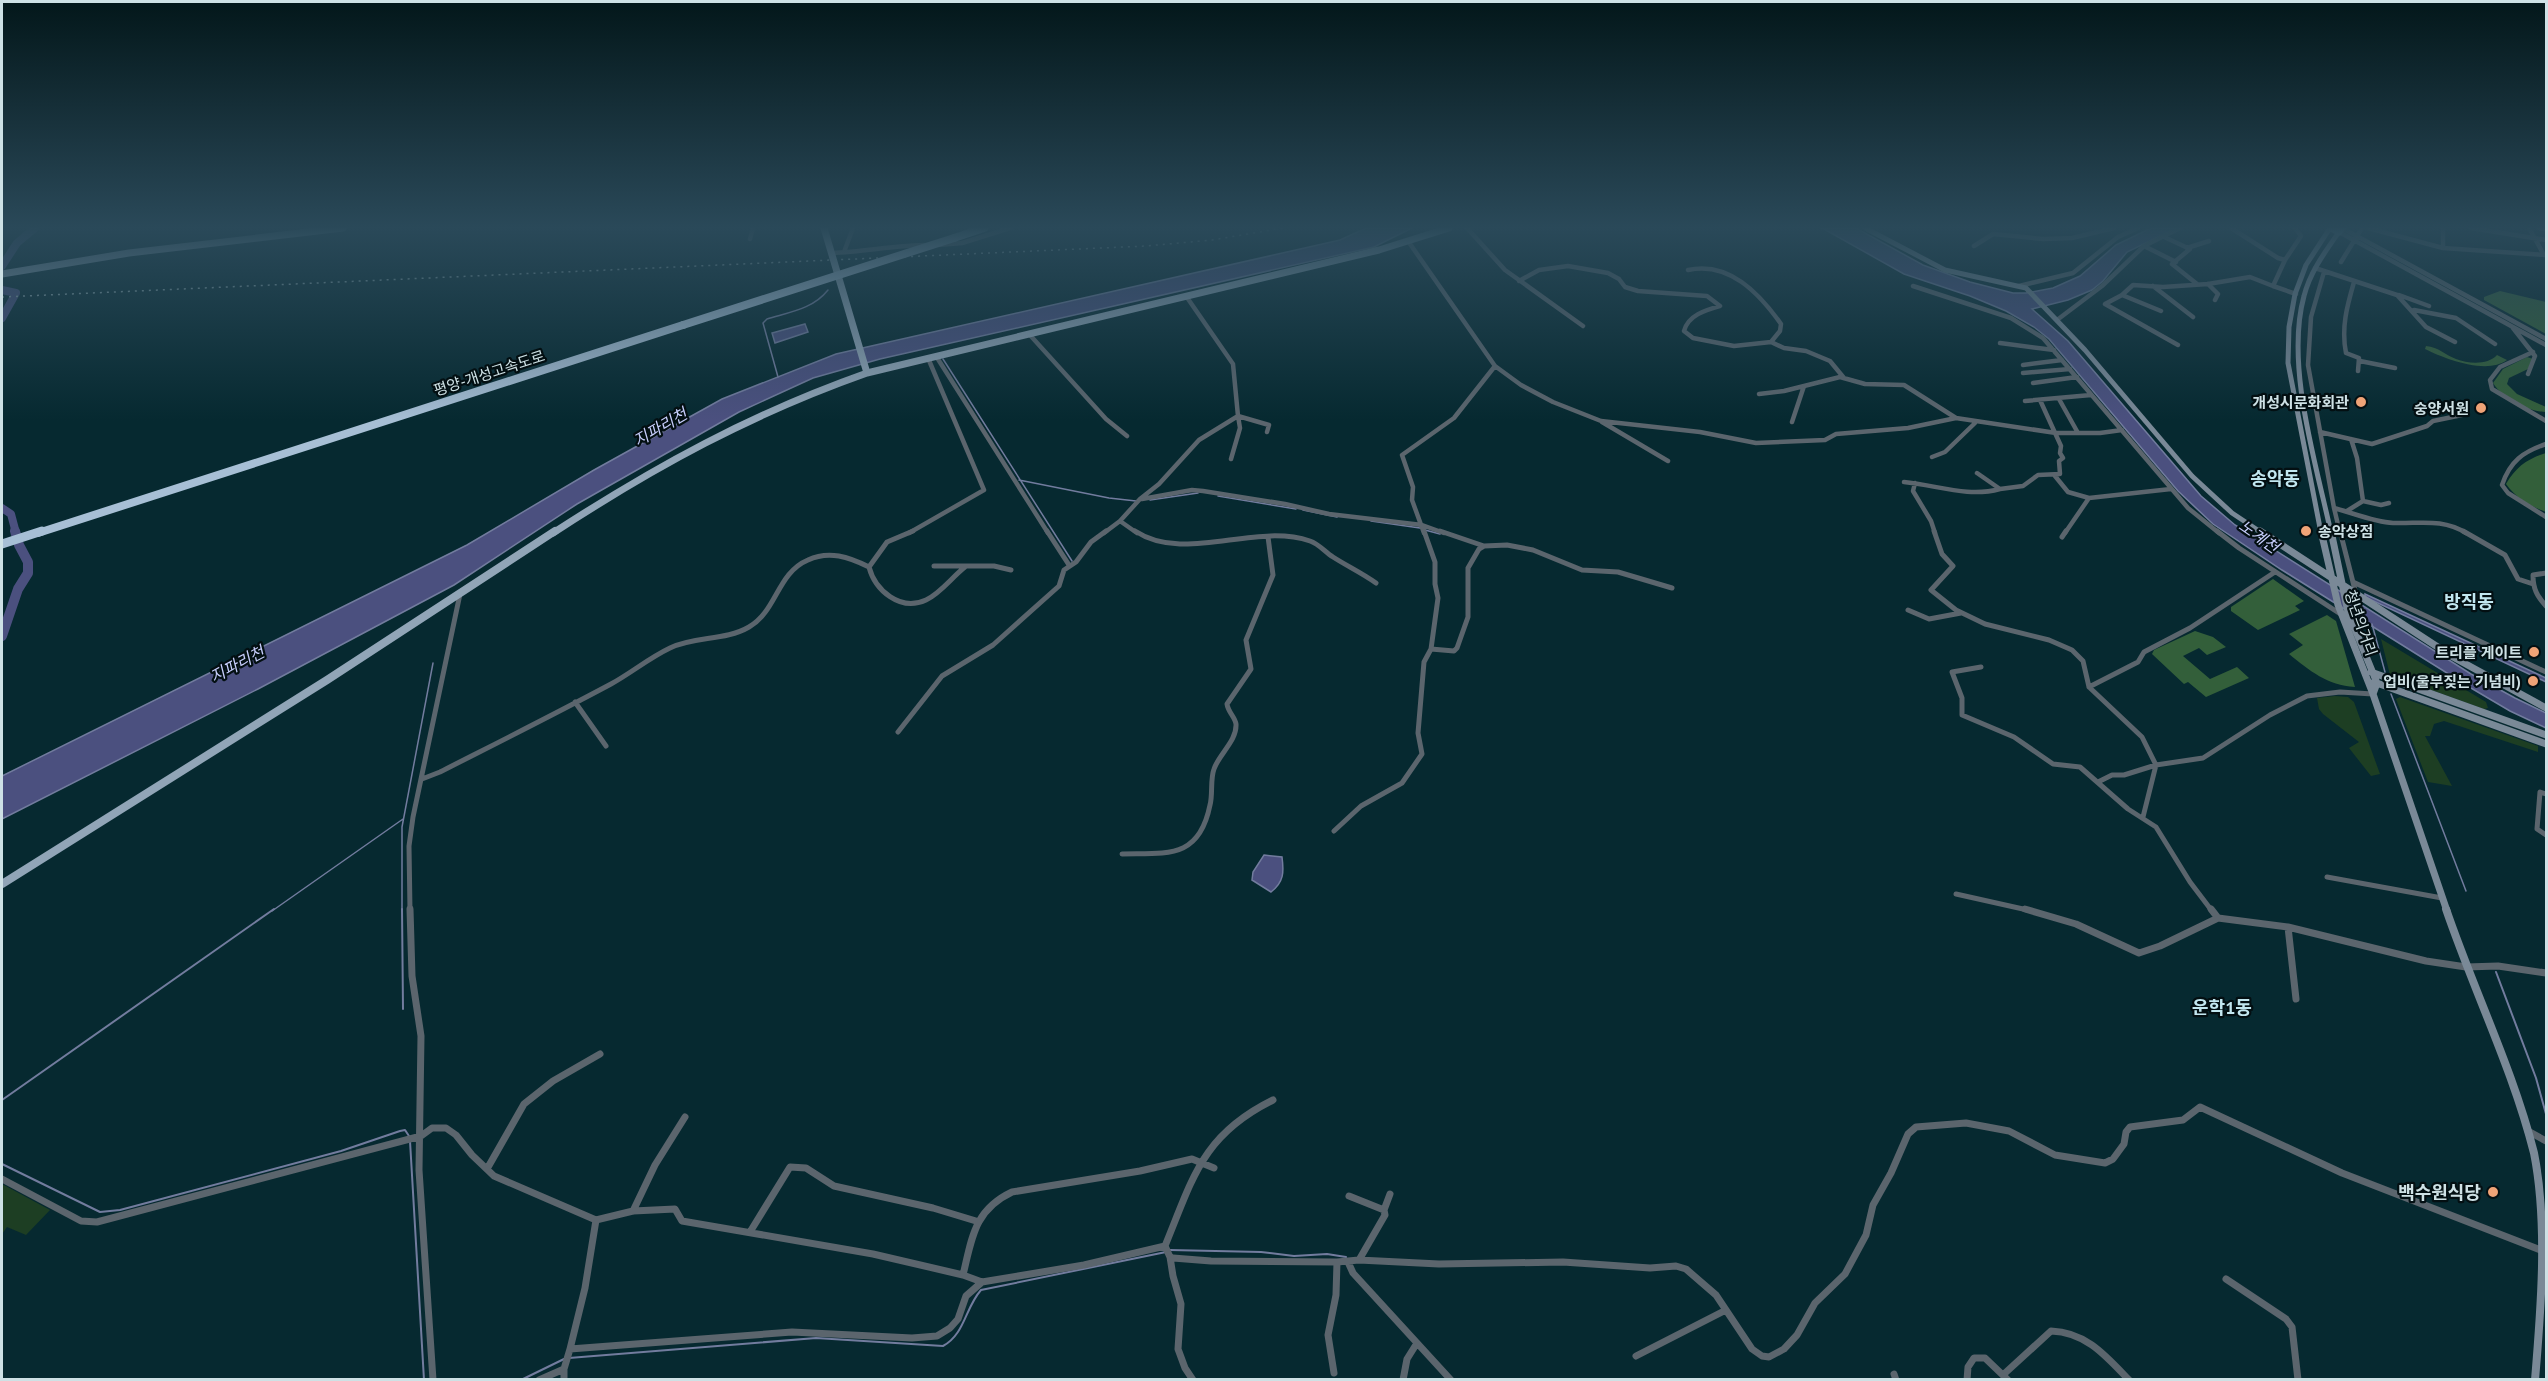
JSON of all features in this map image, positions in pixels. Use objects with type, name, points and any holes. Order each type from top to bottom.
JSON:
[{"type":"highway","name":"평양-개성고속도로","points":[[2,538],[51,525],[775,292]]},
{"type":"highway","name":"평양-개성고속도로","points":[[2,544],[51,525]]},
{"type":"main road","points":[[842,292],[866,369]]},
{"type":"main road","points":[[2,884],[461,592],[526,547],[672,459],[783,403],[866,369],[928,358],[1201,292]]},
{"type":"main road","points":[[2031,292],[2204,489],[2251,527],[2334,584],[2483,675],[2547,708]]},
{"type":"main road","name":"청년의거리","points":[[2305,292],[2297,328],[2297,364],[2344,590],[2345,614],[2442,898],[2507,1071],[2534,1154],[2540,1191],[2544,1301],[2535,1380]]},
{"type":"main road","name":"청년의거리","points":[[2295,294],[2289,327],[2288,363],[2308,469],[2338,605],[2345,614],[2377,683]]},
{"type":"main road","points":[[2363,669],[2547,735]]},
{"type":"main road","points":[[2366,679],[2547,744]]},
{"type":"main road","points":[[2373,694],[2377,683]]},
{"type":"street","points":[[1444,292],[1495,366],[1529,390],[1601,421],[1668,461]]},
{"type":"street","points":[[1535,292],[1582,326]]},
{"type":"street","points":[[1658,292],[1707,296],[1720,306],[1700,312],[1686,323],[1684,331],[1687,335],[1734,346],[1771,342],[1784,348],[1821,356],[1837,367],[1844,378]]},
{"type":"street","points":[[1755,292],[1782,324],[1780,331],[1771,342]]},
{"type":"street","points":[[1933,292],[2011,318],[2043,338],[2171,489],[2197,516],[2275,572],[2345,614]]},
{"type":"street","points":[[2057,320],[2093,292]]},
{"type":"street","points":[[2125,292],[2105,304],[2178,345]]},
{"type":"street","points":[[2162,292],[2193,317]]},
{"type":"street","points":[[2215,300],[2218,294],[2216,292]]},
{"type":"street","points":[[2291,292],[2295,294]]},
{"type":"street","points":[[2316,292],[2308,332],[2308,365],[2334,508],[2356,596]]},
{"type":"street","points":[[2351,292],[2344,319],[2343,344],[2346,352],[2358,357],[2360,361],[2395,368]]},
{"type":"street","points":[[2389,292],[2429,306]]},
{"type":"street","points":[[2453,292],[2547,345]]},
{"type":"street","points":[[2459,292],[2547,339]]},
{"type":"street","points":[[2122,295],[2161,311]]},
{"type":"street","points":[[2397,295],[2426,327],[2455,342]]},
{"type":"street","points":[[1186,296],[1233,364],[1240,428],[1231,459]]},
{"type":"street","points":[[2412,310],[2456,318],[2495,344]]},
{"type":"street","points":[[2510,324],[2533,352],[2535,359],[2528,374]]},
{"type":"street","points":[[1029,334],[1106,419],[1127,436]]},
{"type":"street","points":[[2000,343],[2056,352]]},
{"type":"street","points":[[2533,352],[2500,367],[2490,381],[2492,389],[2547,421]]},
{"type":"street","points":[[936,356],[1069,565]]},
{"type":"street","points":[[869,567],[887,542],[915,530],[984,490],[928,358]]},
{"type":"street","points":[[2023,365],[2062,360]]},
{"type":"street","points":[[2358,371],[2360,361]]},
{"type":"street","points":[[1334,831],[1361,806],[1402,783],[1419,762],[1422,754],[1418,733],[1424,663],[1431,649],[1438,598],[1435,584],[1435,562],[1412,500],[1413,487],[1403,453],[1454,418],[1495,366]]},
{"type":"street","points":[[2023,373],[2070,369]]},
{"type":"street","points":[[1759,394],[1804,386],[1832,377],[1844,378],[1865,384],[1904,385],[1956,418],[1975,423],[2056,433],[2122,430]]},
{"type":"street","points":[[2033,383],[2077,377]]},
{"type":"street","points":[[1792,422],[1804,386]]},
{"type":"street","points":[[2025,401],[2091,395]]},
{"type":"street","points":[[2059,399],[2078,433]]},
{"type":"street","points":[[1904,482],[1934,485],[1952,492],[1985,493],[2023,486],[2037,475],[2055,476],[2062,471],[2059,461],[2063,458],[2056,433],[2040,400]]},
{"type":"street","points":[[2320,432],[2372,444],[2433,422],[2462,415]]},
{"type":"street","points":[[898,732],[942,676],[993,645],[1059,586],[1064,570],[1076,562],[1091,542],[1120,520],[1159,484],[1200,440],[1238,416],[1269,425],[1267,432]]},
{"type":"street","points":[[1601,421],[1691,430],[1756,443],[1774,443],[1825,440],[1836,434],[1908,428],[1956,418]]},
{"type":"street","points":[[1932,456],[1946,453],[1975,423]]},
{"type":"street","points":[[2347,512],[2362,501],[2357,458],[2351,439]]},
{"type":"street","points":[[2547,444],[2518,455],[2506,472],[2502,485],[2508,493],[2547,517]]},
{"type":"street","points":[[1977,473],[2000,489]]},
{"type":"street","points":[[2055,476],[2068,492],[2089,498],[2171,489]]},
{"type":"street","points":[[1915,483],[1913,491],[1931,521],[1942,554],[1953,566],[1931,590],[1961,613],[1991,626],[2033,634],[2079,655],[2085,664],[2089,687],[2142,736],[2156,765],[2143,818]]},
{"type":"street","points":[[1139,501],[1192,490],[1286,504],[1329,514],[1422,525],[1484,546],[1507,545],[1533,550],[1582,570],[1618,572],[1672,588]]},
{"type":"street","points":[[2062,537],[2089,498]]},
{"type":"street","points":[[2362,501],[2381,505],[2389,503]]},
{"type":"street","points":[[2334,508],[2392,523],[2424,521],[2453,525],[2505,555],[2518,579],[2533,585]]},
{"type":"street","points":[[1120,520],[1148,539],[1163,542],[1202,544],[1228,539],[1268,537],[1297,538],[1318,543],[1333,557],[1360,571],[1376,583]]},
{"type":"street","points":[[1122,854],[1175,853],[1189,845],[1206,822],[1212,803],[1213,770],[1233,737],[1236,726],[1235,720],[1228,712],[1227,704],[1251,669],[1246,640],[1273,575],[1268,537]]},
{"type":"street","points":[[1431,649],[1454,651],[1457,648],[1468,617],[1468,568],[1479,549],[1484,546]]},
{"type":"street","points":[[422,778],[440,772],[618,680],[677,645],[749,628],[766,614],[777,588],[788,574],[806,560],[827,554],[843,555],[869,567],[873,581],[880,590],[894,598],[918,603],[935,594],[965,567]]},
{"type":"street","points":[[934,566],[994,566],[1011,570]]},
{"type":"street","points":[[2089,687],[2138,662],[2144,652],[2190,628],[2275,572]]},
{"type":"street","points":[[2547,573],[2533,575],[2534,592],[2547,606]]},
{"type":"street","points":[[2353,582],[2547,672]]},
{"type":"street","points":[[433,1380],[420,1200],[413,1138],[421,1036],[412,976],[409,846],[412,817],[461,592]]},
{"type":"street","points":[[1908,610],[1929,619],[1961,613]]},
{"type":"street","points":[[1981,667],[1952,672],[1962,698],[1962,715],[2014,737],[2053,764],[2080,767],[2128,809],[2156,827],[2190,882],[2218,918]]},
{"type":"street","points":[[2098,782],[2112,775],[2124,775],[2156,765],[2203,758],[2262,720],[2307,696],[2340,692],[2373,694]]},
{"type":"street","points":[[574,702],[606,746]]},
{"type":"street","points":[[2547,794],[2540,792],[2537,828],[2547,835]]},
{"type":"street","points":[[2327,877],[2442,898]]},
{"type":"street","points":[[1956,894],[2046,914],[2139,953],[2153,949],[2218,918],[2288,927],[2426,962],[2466,966],[2499,966],[2547,973]]},
{"type":"street","points":[[2288,927],[2296,999]]},
{"type":"street","points":[[487,1169],[524,1104],[553,1081],[600,1054]]},
{"type":"street","points":[[1193,1380],[1176,1348],[1182,1316],[1181,1300],[1172,1273],[1169,1251],[1200,1161],[1240,1116],[1273,1100]]},
{"type":"street","points":[[2,1179],[81,1221],[97,1222],[413,1138],[432,1128],[446,1128],[456,1135],[495,1176],[596,1220],[633,1210],[675,1209],[682,1221],[873,1254],[963,1275],[982,1282],[1169,1251],[1210,1261],[1348,1262],[1359,1260],[1439,1264],[1563,1262],[1650,1268],[1676,1266],[1686,1269],[1699,1278],[1716,1295],[1752,1349],[1762,1356],[1774,1355],[1784,1349],[1797,1335],[1815,1303],[1845,1274],[1866,1235],[1873,1205],[1891,1173],[1908,1134],[1916,1128],[1966,1123],[2009,1131],[2055,1155],[2105,1163],[2113,1159],[2124,1144],[2126,1132],[2130,1127],[2183,1120],[2200,1107],[2342,1173],[2543,1251]]},
{"type":"street","points":[[633,1210],[655,1165],[685,1117]]},
{"type":"street","points":[[2526,1131],[2547,1141]]},
{"type":"street","points":[[963,1275],[976,1221],[996,1198],[1012,1192],[1140,1171],[1192,1159],[1214,1168]]},
{"type":"street","points":[[750,1232],[790,1167],[798,1166],[806,1168],[834,1186],[933,1208],[976,1221]]},
{"type":"street","points":[[1359,1260],[1383,1221],[1390,1194]]},
{"type":"street","points":[[1349,1196],[1384,1210]]},
{"type":"street","points":[[564,1380],[565,1366],[585,1288],[596,1220]]},
{"type":"street","points":[[1334,1373],[1328,1335],[1336,1295],[1337,1262]]},
{"type":"street","points":[[1348,1262],[1353,1273],[1451,1380]]},
{"type":"street","points":[[2226,1279],[2286,1319],[2292,1327],[2298,1380]]},
{"type":"street","points":[[569,1352],[792,1332],[912,1338],[937,1336],[950,1328],[958,1319],[966,1296],[982,1282]]},
{"type":"street","points":[[1636,1356],[1726,1310]]},
{"type":"street","points":[[1967,1380],[1968,1367],[1974,1358],[1985,1358],[2006,1377],[2051,1330],[2085,1337],[2129,1380]]},
{"type":"street","points":[[1403,1380],[1407,1359],[1417,1343]]},
{"type":"street","points":[[539,1380],[565,1366]]},
{"type":"green space","points":[[2496,292],[2506,292],[2546,302],[2546,334],[2484,300],[2484,297]]},
{"type":"green space","points":[[2426,346],[2461,361],[2484,362],[2497,355],[2507,360],[2489,366],[2466,364],[2433,353],[2425,349]]},
{"type":"green space","points":[[2527,357],[2533,359],[2528,369],[2509,378],[2507,384],[2517,394],[2546,407],[2546,412],[2516,404],[2503,395],[2493,383],[2503,369]]},
{"type":"green space","points":[[2546,453],[2546,512],[2524,501],[2506,484],[2523,464]]},
{"type":"green space","points":[[2273,579],[2304,601],[2295,606],[2300,610],[2258,630],[2231,611],[2231,607]]},
{"type":"green space","points":[[2327,615],[2336,621],[2355,687],[2327,680],[2289,654],[2303,645],[2289,634]]},
{"type":"green space","points":[[2195,631],[2213,637],[2226,647],[2207,655],[2199,648],[2183,656],[2210,679],[2237,667],[2249,678],[2206,697],[2188,682],[2184,684],[2152,654],[2154,650]]},
{"type":"green space","points":[[2381,639],[2486,702],[2488,708],[2484,709],[2390,675]]},
{"type":"green space","points":[[2348,697],[2354,702],[2380,774],[2371,776],[2349,748],[2359,742],[2319,709],[2317,698]]},
{"type":"green space","points":[[2400,697],[2538,746],[2538,752],[2444,721],[2434,724],[2430,736],[2425,736],[2452,786],[2428,782],[2396,699]]},
{"type":"green space","points":[[2,1184],[50,1210],[26,1235],[7,1227],[2,1234]]},
{"type":"water","name":"지파리천","points":[[1108,292],[1174,292],[880,359],[813,378],[739,412],[577,504],[454,585],[258,689],[2,819],[2,776],[467,545],[594,470],[722,399],[836,354]]},
{"type":"water","points":[[1959,292],[2086,292],[2068,300],[2032,309],[2068,341],[2201,496],[2235,525],[2471,674],[2546,713],[2546,728],[2510,711],[2471,688],[2282,570],[2213,524],[2178,491],[2049,339],[2034,327],[2006,311]]},
{"type":"water","points":[[805,324],[808,332],[775,343],[772,333]]},
{"type":"water","points":[[2365,594],[2546,678],[2546,682],[2365,597]]},
{"type":"water","points":[[1264,855],[1282,857],[1282,876],[1271,892],[1252,880],[1253,872]]},
{"type":"waterway","points":[[2,318],[16,293],[13,292]]},
{"type":"waterway","points":[[778,377],[763,323],[767,319],[808,306],[826,292]]},
{"type":"waterway","points":[[943,359],[1020,480]]},
{"type":"waterway","points":[[1020,480],[1109,498],[1136,501]]},
{"type":"waterway","points":[[1020,480],[1072,561]]},
{"type":"waterway","points":[[1150,500],[1198,493]]},
{"type":"waterway","points":[[1218,496],[1296,509]]},
{"type":"waterway","points":[[2,508],[11,514],[16,533]]},
{"type":"waterway","points":[[1303,510],[1337,517]]},
{"type":"waterway","points":[[1371,521],[1420,528]]},
{"type":"waterway","points":[[1425,530],[1440,534]]},
{"type":"waterway","points":[[2,636],[18,589],[28,573],[28,562],[15,531]]},
{"type":"waterway","points":[[2372,624],[2385,672]]},
{"type":"waterway","points":[[402,909],[402,827],[433,663]]},
{"type":"waterway","points":[[2391,694],[2466,891]]},
{"type":"waterway","points":[[272,911],[403,819]]},
{"type":"waterway","points":[[2,1100],[274,909]]},
{"type":"waterway","points":[[402,909],[403,1009]]},
{"type":"waterway","points":[[2496,972],[2536,1078],[2546,1114]]},
{"type":"waterway","points":[[2,1164],[100,1212],[120,1210],[341,1151],[400,1131],[405,1130],[409,1136]]},
{"type":"waterway","points":[[410,1141],[424,1380]]},
{"type":"waterway","points":[[1170,1250],[1261,1252],[1294,1256],[1327,1254],[1346,1257]]},
{"type":"waterway","points":[[569,1358],[816,1338],[943,1346],[956,1335],[981,1290],[1166,1252]]},
{"type":"waterway","points":[[521,1380],[564,1359]]},
{"type":"railway","points":[[2,297],[104,292]]},
{"type":"place","name":"개성시문화회관","points":[[2361,402]]},
{"type":"place","name":"숭양서원","points":[[2481,408]]},
{"type":"place","name":"송악상점","points":[[2306,531]]},
{"type":"place","name":"트리플 게이트","points":[[2534,652]]},
{"type":"place","name":"업비(울부짖는 기념비)","points":[[2533,681]]},
{"type":"place","name":"백수원식당","points":[[2493,1192]]},
{"type":"district","name":"송악동","points":[[2275,478]]},
{"type":"district","name":"방직동","points":[[2469,601]]},
{"type":"district","name":"운학1동","points":[[2222,1007]]},
{"type":"water label","name":"노계천","points":[[2259,536]]}]
